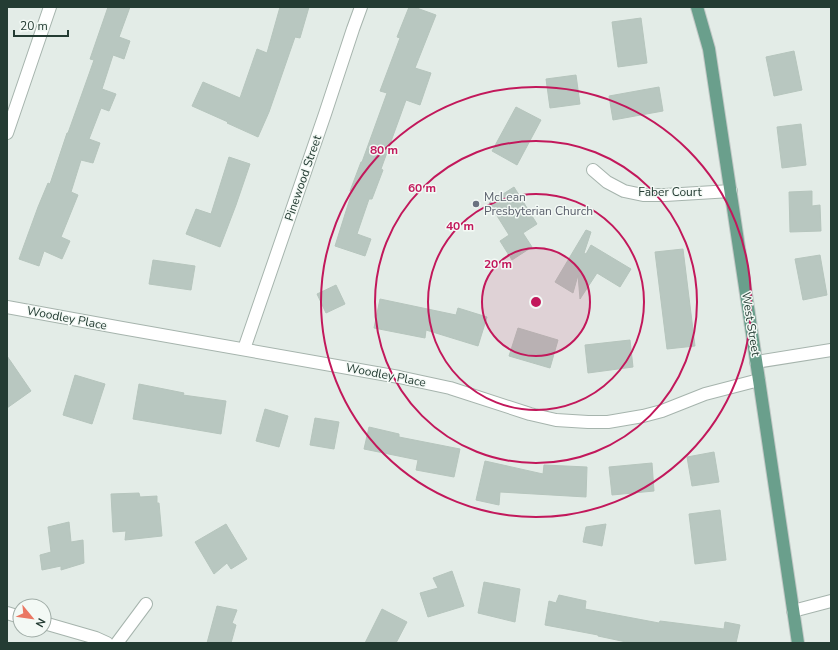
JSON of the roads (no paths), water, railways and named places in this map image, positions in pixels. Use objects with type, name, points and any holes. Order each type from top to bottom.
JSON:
[{"type":"main road","name":"West Street","points":[[697,7],[709,50],[798,643]]},
{"type":"street","points":[[7,133],[50,7]]},
{"type":"street","name":"Pinewood Street","points":[[244,349],[361,7]]},
{"type":"street","name":"Faber Court","points":[[593,170],[607,182],[624,191],[643,195],[731,191]]},
{"type":"street","name":"Woodley Place","points":[[7,307],[399,377],[450,388],[530,414],[556,420],[608,422],[643,416],[662,411],[705,394],[759,380]]},
{"type":"street","points":[[756,362],[831,350]]},
{"type":"street","points":[[793,611],[831,601]]},
{"type":"street","points":[[117,643],[146,604]]},
{"type":"street","points":[[52,625],[96,638],[107,643]]},
{"type":"place","name":"McLean Presbyterian Church","points":[[476,204]]}]
